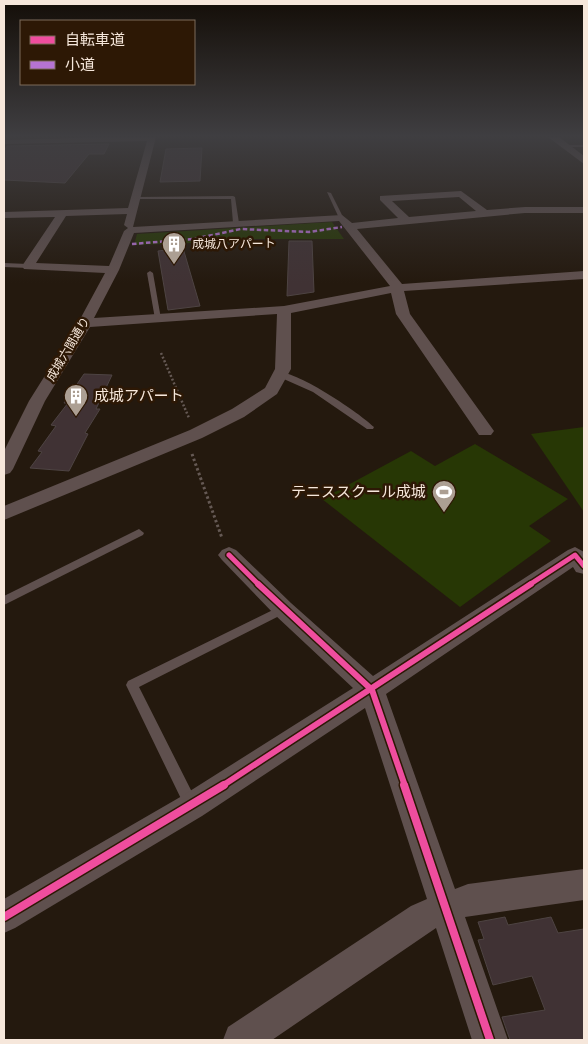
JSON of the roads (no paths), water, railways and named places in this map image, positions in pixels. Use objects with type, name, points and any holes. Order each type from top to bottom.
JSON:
[{"type":"street","points":[[139,186],[128,227],[132,230],[236,223],[406,221],[484,214],[584,210]]},
{"type":"street","points":[[406,221],[384,198],[461,194],[484,214]]},
{"type":"street","points":[[4,215],[133,211]]},
{"type":"street","points":[[28,266],[63,213]]},
{"type":"street","points":[[346,222],[395,282],[403,314],[437,360],[485,432]]},
{"type":"street","name":"成城六間通り","points":[[4,469],[37,401],[85,323],[113,270],[129,231],[132,230]]},
{"type":"street","points":[[28,266],[113,270]]},
{"type":"street","points":[[85,323],[284,310],[397,288],[584,275]]},
{"type":"street","points":[[4,513],[118,468],[238,413],[270,391],[283,369],[284,310]]},
{"type":"street","points":[[229,555],[283,609],[372,690],[490,1040]]},
{"type":"street","points":[[4,918],[192,806],[372,690],[574,555],[584,566]]},
{"type":"street","points":[[241,1040],[422,917],[468,900],[584,884]]},
{"type":"lane","points":[[329,193],[346,222]]},
{"type":"lane","points":[[136,198],[233,197],[236,223]]},
{"type":"lane","points":[[4,265],[28,266]]},
{"type":"lane","points":[[150,273],[158,319]]},
{"type":"lane","points":[[280,374],[305,383],[336,401],[341,408],[370,428]]},
{"type":"lane","points":[[4,601],[139,532]]},
{"type":"lane","points":[[192,806],[132,685],[283,609]]},
{"type":"place","name":"成城八アパート","points":[[174,265]]},
{"type":"place","name":"成城アパート","points":[[76,417]]},
{"type":"place","name":"テニススクール成城","points":[[444,513]]}]
